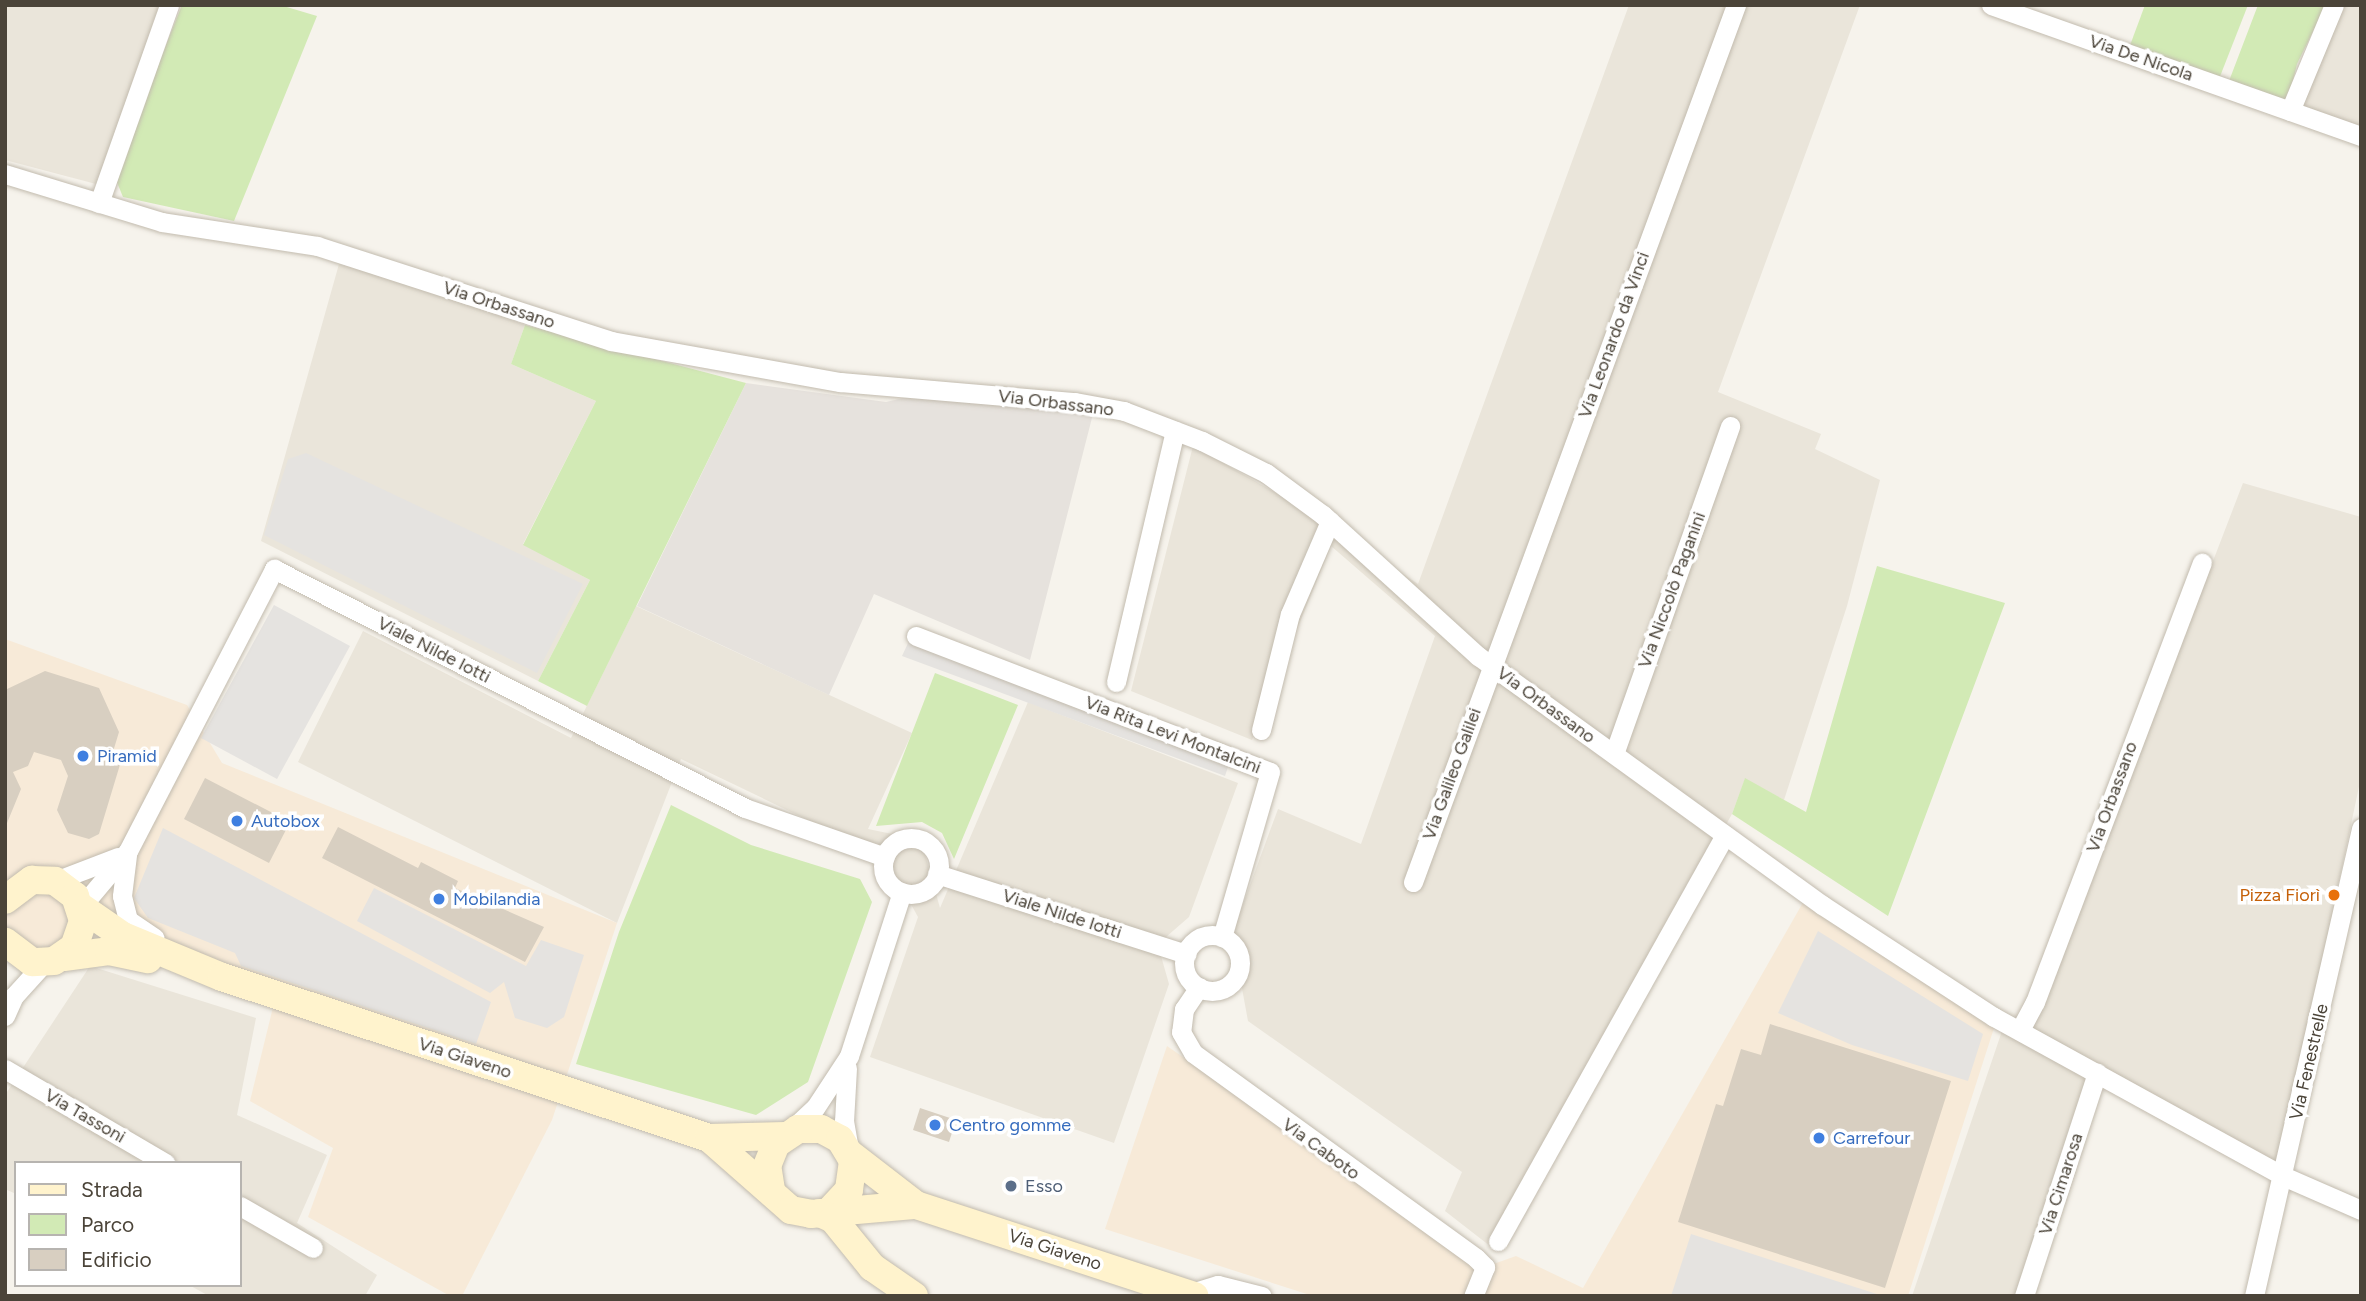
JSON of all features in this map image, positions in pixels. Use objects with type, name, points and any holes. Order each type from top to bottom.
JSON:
[{"type":"main road","points":[[10,891],[55,881]]},
{"type":"main road","name":"Via Giaveno","points":[[55,881],[81,906],[123,936],[220,977],[709,1138],[785,1136],[821,1129],[840,1139],[850,1154],[916,1205],[1191,1295]]},
{"type":"main road","points":[[5,942],[21,958],[54,960],[81,935],[81,906]]},
{"type":"main road","name":"Via Giaveno","points":[[54,960],[109,951],[220,977]]},
{"type":"main road","points":[[771,1190],[767,1166],[785,1136]]},
{"type":"main road","name":"Via Giaveno","points":[[709,1138],[791,1210],[826,1211],[916,1205]]},
{"type":"main road","points":[[850,1154],[852,1183],[826,1211],[872,1267],[914,1296]]},
{"type":"street","points":[[99,203],[169,5]]},
{"type":"street","name":"Via Leonardo da Vinci","points":[[1491,665],[1736,5]]},
{"type":"street","name":"Via De Nicola","points":[[1992,5],[2361,136]]},
{"type":"street","points":[[2290,111],[2334,5]]},
{"type":"street","name":"Via Orbassano","points":[[5,174],[162,222],[317,246],[611,341],[840,382],[1075,402],[1124,411],[1175,431],[1266,473],[1330,521],[1491,665],[1822,905],[2020,1030],[2283,1176],[2361,1210]]},
{"type":"street","name":"Via Niccolò Paganini","points":[[1614,754],[1730,426]]},
{"type":"street","points":[[1116,682],[1175,431]]},
{"type":"street","points":[[1261,730],[1290,614],[1330,521]]},
{"type":"street","name":"Via Orbassano","points":[[2020,1030],[2035,1002],[2202,563]]},
{"type":"street","name":"Viale Nilde Iotti","points":[[128,850],[274,569],[745,808],[884,857]]},
{"type":"street","name":"Via Rita Levi Montalcini","points":[[916,636],[1269,772],[1222,937]]},
{"type":"street","name":"Via Galileo Galilei","points":[[1413,882],[1491,665]]},
{"type":"street","name":"Via Fenestrelle","points":[[2254,1296],[2361,828]]},
{"type":"street","points":[[1498,1241],[1725,835]]},
{"type":"street","points":[[921,840],[937,857],[937,874],[924,890],[902,892],[887,880],[884,857],[898,841],[921,840]]},
{"type":"street","points":[[55,881],[96,870],[128,850]]},
{"type":"street","points":[[81,906],[128,850]]},
{"type":"street","name":"Via Giaveno","points":[[128,850],[122,896],[128,920],[220,977]]},
{"type":"street","name":"Viale Nilde Iotti","points":[[937,874],[1186,954]]},
{"type":"street","points":[[850,1154],[844,1121],[849,1056],[902,892]]},
{"type":"street","points":[[1222,937],[1238,954],[1238,972],[1222,989],[1199,987],[1186,973],[1186,954],[1198,939],[1222,937]]},
{"type":"street","points":[[5,1016],[14,996],[54,960]]},
{"type":"street","name":"Via Caboto","points":[[1199,987],[1184,1009],[1181,1032],[1194,1053],[1482,1263],[1484,1275],[1473,1296]]},
{"type":"street","points":[[785,1136],[815,1108],[849,1056]]},
{"type":"street","name":"Via Tassoni","points":[[5,1069],[163,1161]]},
{"type":"street","name":"Via Cimarosa","points":[[2024,1296],[2097,1073]]},
{"type":"street","points":[[242,1207],[313,1248]]},
{"type":"street","points":[[1191,1295],[1218,1284],[1262,1296]]},
{"type":"shaded area","points":[[5,5],[163,5],[96,184],[5,160]]},
{"type":"shaded area","points":[[1629,5],[1860,5],[1718,392],[1821,434],[1815,449],[1880,480],[1847,606],[1784,800],[1745,779],[1732,814],[1490,1246],[1445,1211],[1462,1172],[1248,1021],[1232,934],[1278,809],[1361,844],[1435,636],[1331,546],[1252,740],[1131,691],[1193,446],[1313,514],[1418,584]]},
{"type":"shaded area","points":[[2343,5],[2361,5],[2361,127],[2302,106]]},
{"type":"shaded area","points":[[339,264],[405,280],[525,325],[511,364],[596,401],[523,544],[590,580],[538,681],[261,541]]},
{"type":"shaded area","points":[[746,383],[886,402],[929,392],[1094,410],[1030,660],[874,594],[829,695],[637,606]]},
{"type":"shaded area","points":[[306,453],[583,584],[537,673],[264,535],[288,459]]},
{"type":"shaded area","points":[[2243,483],[2361,517],[2361,777],[2276,1181],[2097,1073],[2021,1296],[1912,1296],[2002,1031],[2040,1011]]},
{"type":"shaded area","points":[[274,605],[350,646],[277,779],[201,738]]},
{"type":"shaded area","points":[[636,606],[912,733],[868,829],[921,840],[940,908],[1028,702],[1238,783],[1189,917],[1166,937],[1161,956],[1169,984],[1114,1143],[870,1057],[918,917],[885,857],[681,759],[617,923],[298,762],[363,631],[571,738]]},
{"type":"shaded area","points":[[5,639],[187,705],[222,763],[617,923],[552,1120],[462,1296],[450,1296],[308,1217],[333,1148],[250,1101],[276,995],[108,952],[5,956]]},
{"type":"shaded area","points":[[909,641],[1228,767],[1225,776],[902,656]]},
{"type":"shaded area","points":[[163,828],[491,1002],[476,1044],[241,966],[235,953],[148,918],[134,898]]},
{"type":"shaded area","points":[[374,888],[526,966],[541,940],[584,955],[564,1017],[547,1028],[515,1018],[504,982],[490,993],[357,921]]},
{"type":"shaded area","points":[[1805,899],[1994,1028],[1908,1296],[1313,1296],[1105,1229],[1167,1046],[1485,1267],[1516,1256],[1583,1288]]},
{"type":"shaded area","points":[[1818,931],[1983,1034],[1968,1081],[1852,1045],[1778,1013]]},
{"type":"shaded area","points":[[90,966],[256,1018],[237,1115],[327,1155],[297,1223],[377,1275],[365,1296],[209,1296],[193,1287],[242,1287],[242,1161],[14,1161],[14,1193],[5,1189],[5,1095]]},
{"type":"shaded area","points":[[1691,1234],[1774,1261],[1883,1296],[1671,1296]]},
{"type":"green space","points":[[182,5],[280,5],[317,16],[234,221],[123,197],[114,175]]},
{"type":"green space","points":[[2145,5],[2248,5],[2219,79],[2129,48]]},
{"type":"green space","points":[[2258,5],[2326,5],[2297,64],[2288,101],[2229,81]]},
{"type":"green space","points":[[525,325],[746,383],[587,706],[538,681],[590,580],[523,545],[596,401],[511,364]]},
{"type":"green space","points":[[1877,566],[2005,603],[1888,916],[1732,814],[1745,778],[1806,812]]},
{"type":"green space","points":[[935,673],[1018,705],[954,859],[942,833],[922,822],[876,826]]},
{"type":"green space","points":[[671,805],[751,845],[860,879],[872,902],[808,1082],[756,1115],[576,1064],[619,932]]},
{"type":"building","name":"Piramid","points":[[45,671],[99,688],[119,732],[112,755],[122,758],[99,834],[89,839],[68,833],[57,810],[68,776],[61,760],[34,752],[28,766],[13,772],[21,789],[5,828],[5,690]]},
{"type":"building","name":"Autobox","points":[[205,778],[290,822],[269,863],[184,819]]},
{"type":"building","name":"Mobilandia","points":[[338,827],[418,868],[421,862],[458,881],[455,888],[544,927],[525,962],[322,858]]},
{"type":"building","name":"Carrefour","points":[[1770,1024],[1951,1081],[1885,1288],[1678,1222],[1716,1104],[1723,1106],[1741,1049],[1761,1055]]},
{"type":"building","name":"Centro gomme","points":[[920,1108],[956,1120],[949,1142],[913,1130]]},
{"type":"place","name":"Piramid","points":[[83,756]]},
{"type":"place","name":"Autobox","points":[[237,821]]},
{"type":"place","name":"Pizza Fiorì","points":[[2334,895]]},
{"type":"place","name":"Mobilandia","points":[[439,899]]},
{"type":"place","name":"Centro gomme","points":[[935,1125]]},
{"type":"place","name":"Carrefour","points":[[1819,1138]]},
{"type":"place","name":"Esso","points":[[1011,1186]]}]
